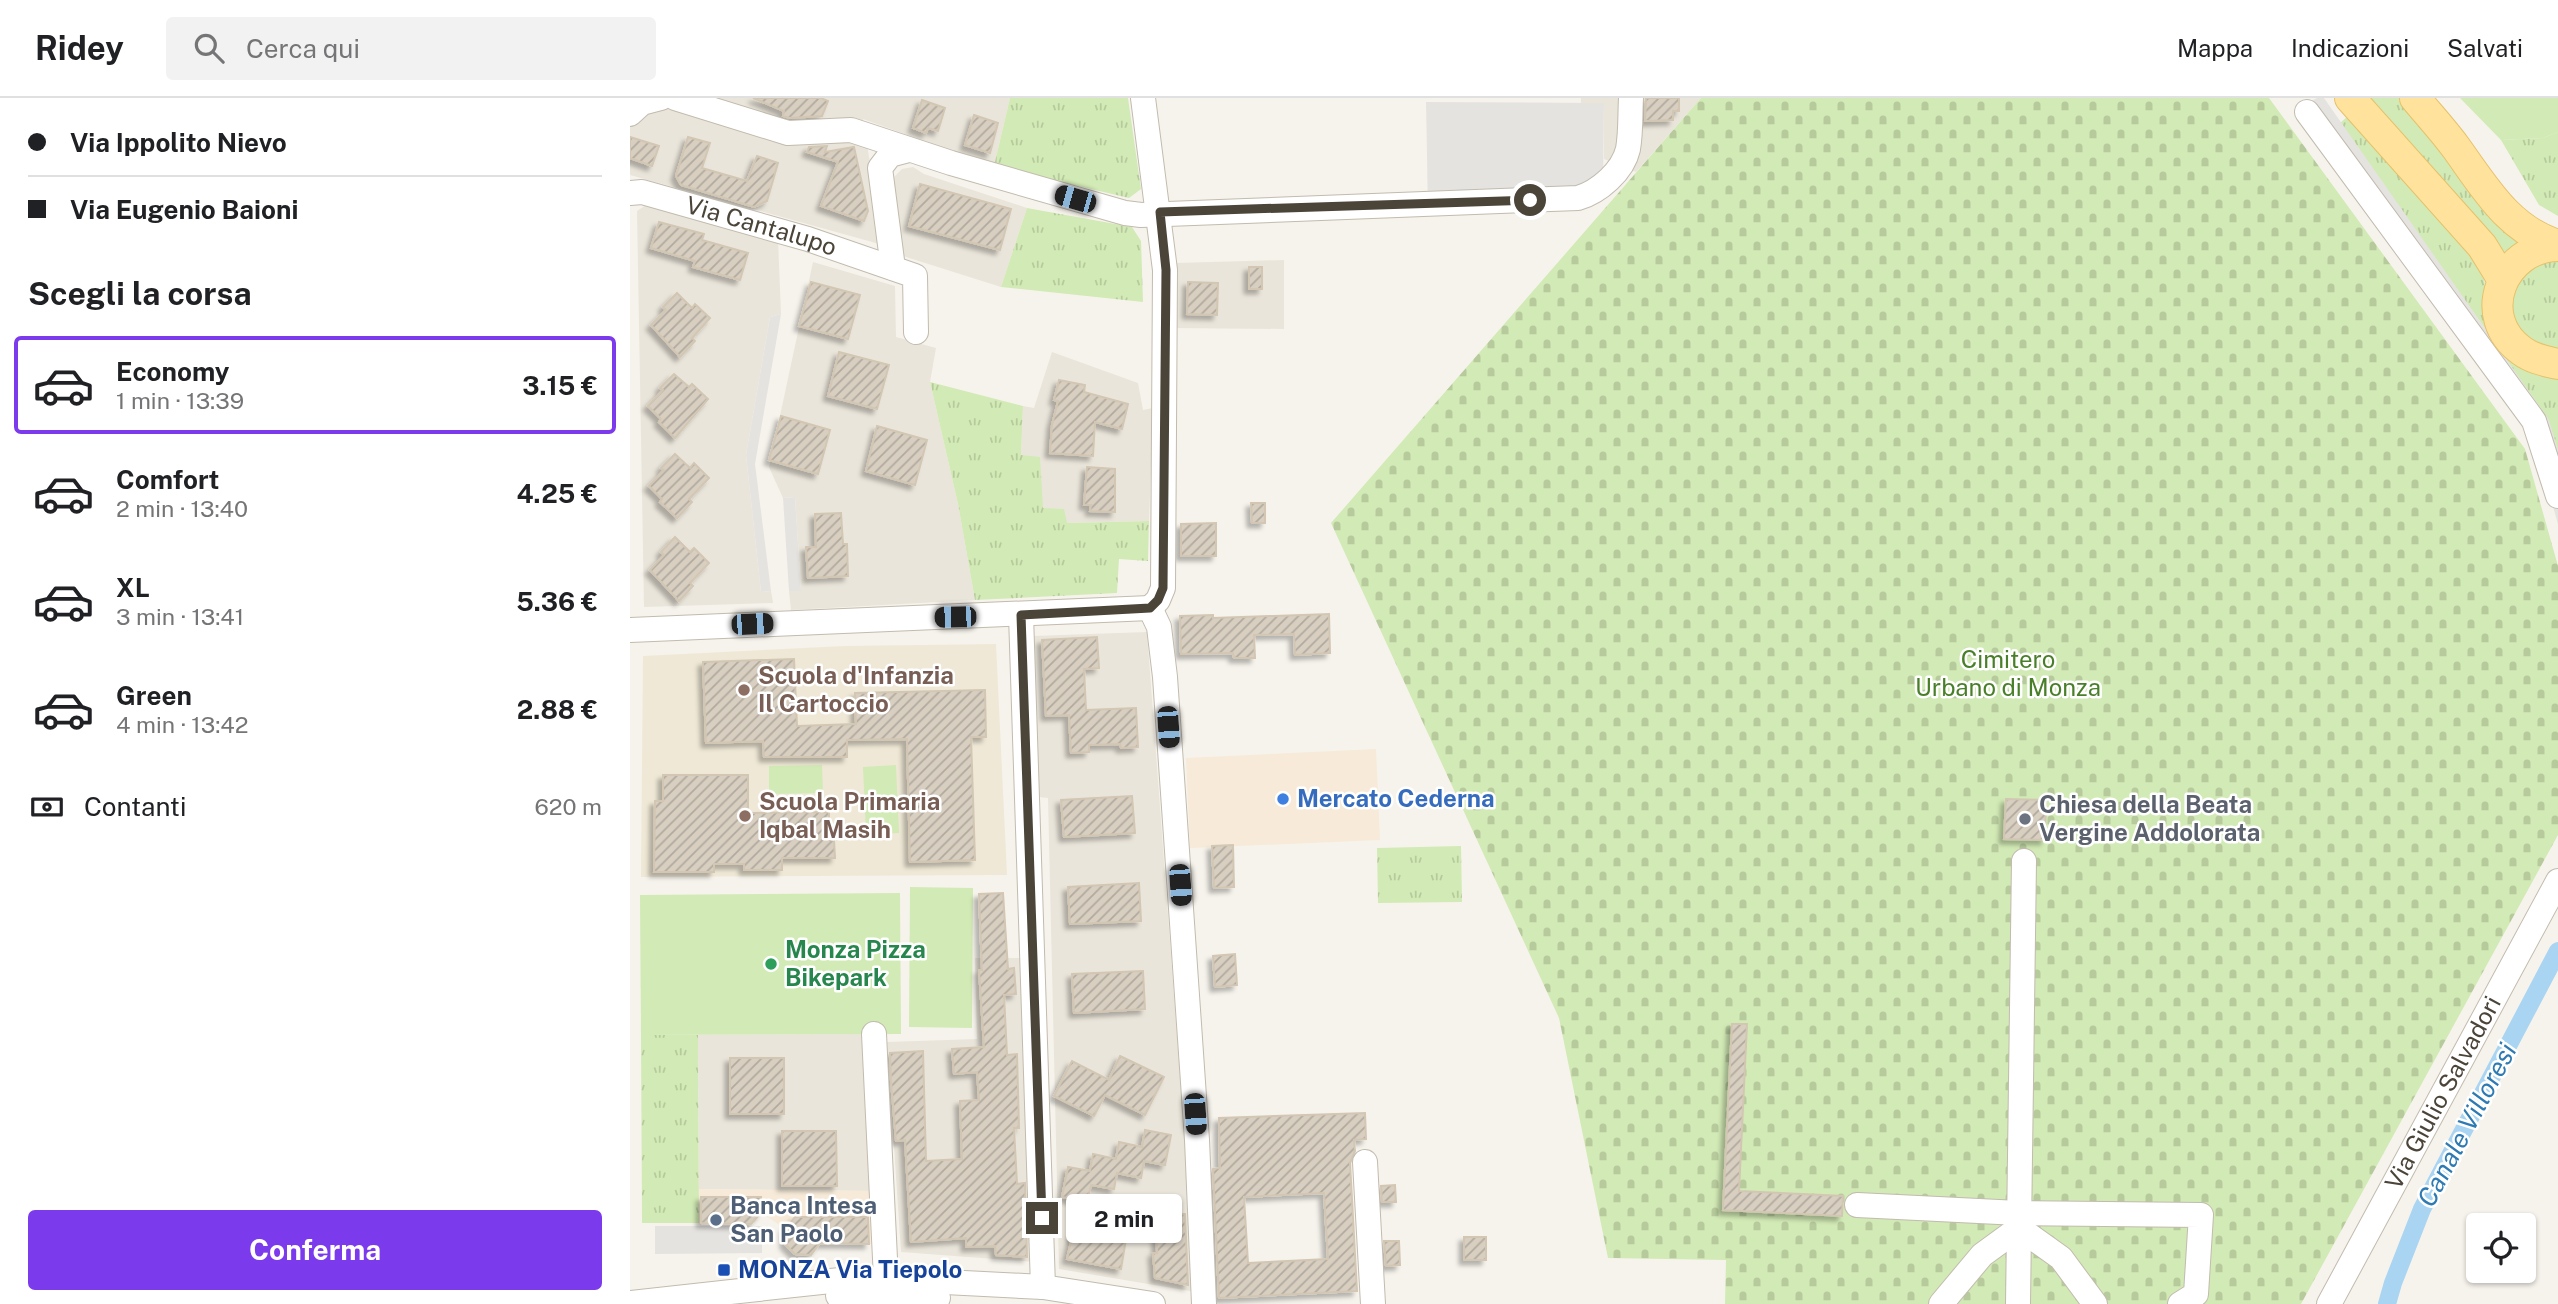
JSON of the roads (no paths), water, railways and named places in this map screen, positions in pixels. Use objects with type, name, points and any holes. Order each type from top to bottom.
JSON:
[{"type":"main road","points":[[2350,98],[2482,246],[2503,280]]},
{"type":"main road","points":[[2415,98],[2505,214],[2529,233],[2558,246]]},
{"type":"main road","points":[[2558,246],[2538,248],[2514,264],[2503,280],[2498,304],[2505,332],[2525,353],[2538,360],[2558,364]]},
{"type":"street","points":[[630,114],[642,103],[661,98]]},
{"type":"street","points":[[675,98],[788,133],[851,130],[909,150],[1125,213],[1141,215],[1160,212],[1578,198],[1590,194],[1614,174],[1627,152],[1631,98]]},
{"type":"street","points":[[630,630],[1150,608],[1158,600],[1163,588],[1166,270],[1143,98]]},
{"type":"street","points":[[2307,112],[2534,421],[2558,496]]},
{"type":"street","points":[[893,268],[880,168],[890,155],[909,150]]},
{"type":"street","name":"Via Cantalupo","points":[[630,193],[642,192],[796,235],[915,276],[916,332]]},
{"type":"street","points":[[1150,608],[1159,627],[1165,677],[1198,1166],[1204,1304]]},
{"type":"street","points":[[1021,615],[1049,1299]]},
{"type":"street","points":[[2018,1304],[2024,861]]},
{"type":"street","name":"Via Giulio Salvadori","points":[[2329,1304],[2558,881]]},
{"type":"street","points":[[874,1034],[886,1279]]},
{"type":"street","points":[[1365,1162],[1373,1304]]},
{"type":"street","points":[[1857,1205],[2019,1220],[2201,1215],[2196,1294],[2180,1304]]},
{"type":"street","points":[[1941,1304],[1982,1255],[2019,1220]]},
{"type":"street","points":[[2019,1220],[2061,1258],[2095,1304]]},
{"type":"street","points":[[630,1303],[840,1280],[886,1279],[1049,1299]]},
{"type":"street","points":[[750,1304],[844,1296],[1049,1299],[1153,1304]]},
{"type":"waterway","name":"Canale Villoresi","points":[[2387,1304],[2422,1209],[2558,951]]},
{"type":"place","name":"Scuola d'Infanzia Il Cartoccio","points":[[744,690]]},
{"type":"place","name":"Mercato Cederna","points":[[1283,799]]},
{"type":"place","name":"Scuola Primaria Iqbal Masih","points":[[745,816]]},
{"type":"place","name":"Chiesa della Beata Vergine Addolorata","points":[[2025,819]]},
{"type":"place","name":"Monza Pizza Bikepark","points":[[771,964]]},
{"type":"place","name":"Banca Intesa San Paolo","points":[[716,1220]]},
{"type":"place","name":"MONZA Via Tiepolo","points":[[724,1270]]},
{"type":"park label","name":"Cimitero Urbano di Monza","points":[[2008,674]]}]
